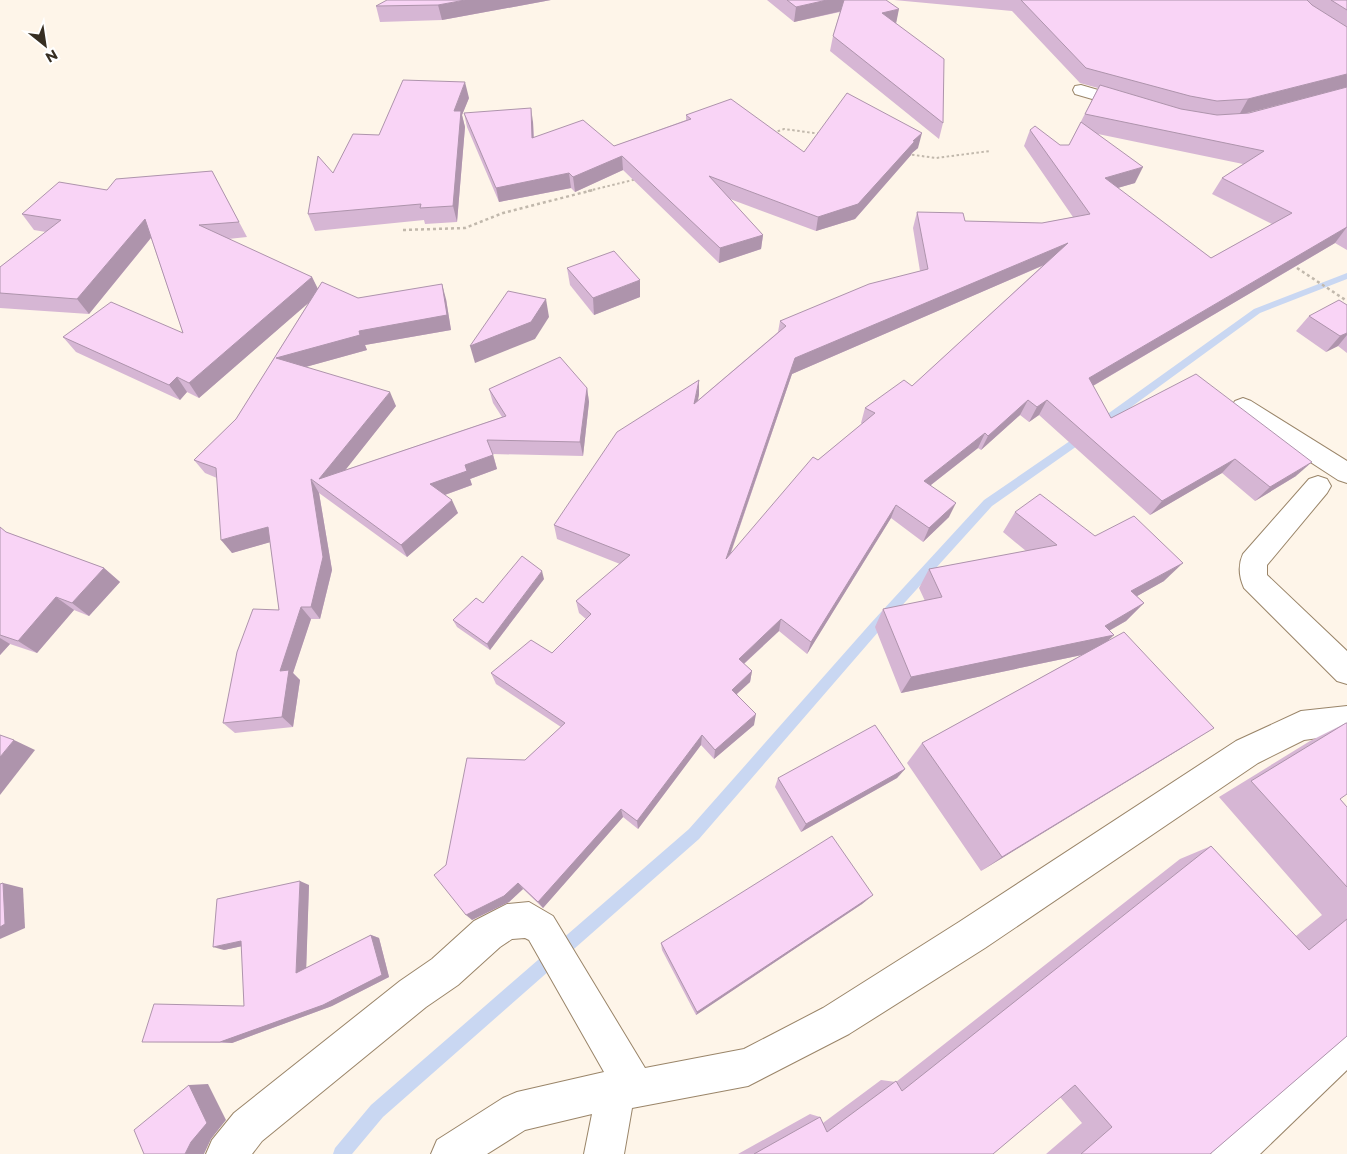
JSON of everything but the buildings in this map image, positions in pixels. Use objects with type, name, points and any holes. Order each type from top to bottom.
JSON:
[{"type":"street","points":[[1081,90],[1145,110]]},
{"type":"street","points":[[1243,407],[1347,473]]},
{"type":"street","points":[[1318,486],[1254,562],[1254,580],[1347,671]]},
{"type":"street","points":[[451,1154],[517,1112],[626,1089],[748,1068],[836,1021],[956,946],[1247,752],[1301,726],[1347,720]]},
{"type":"street","points":[[226,1154],[248,1127],[413,994],[445,972],[487,934],[508,922],[529,920],[541,928],[626,1089],[604,1154]]},
{"type":"street","points":[[1231,1154],[1347,1044]]},
{"type":"path","points":[[765,135],[784,129],[826,135]]},
{"type":"path","points":[[906,154],[936,158],[990,151]]},
{"type":"path","points":[[403,230],[465,228],[503,213],[639,179]]},
{"type":"path","points":[[1297,268],[1347,301]]},
{"type":"waterway","points":[[1098,426],[1257,311],[1347,276]]},
{"type":"waterway","points":[[341,1154],[377,1111],[694,834],[875,627],[988,503],[1083,436]]}]
